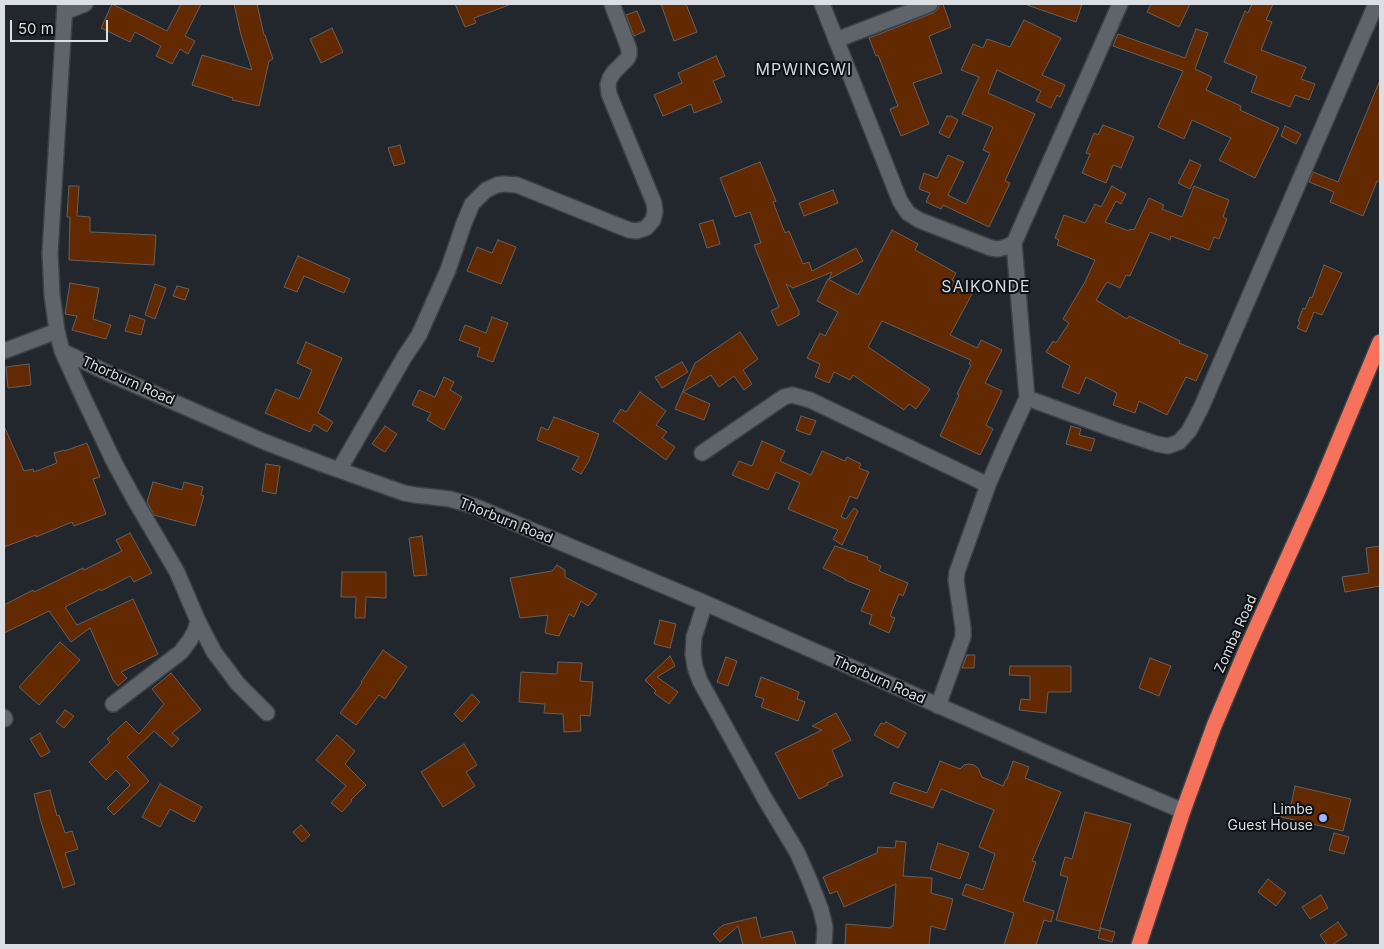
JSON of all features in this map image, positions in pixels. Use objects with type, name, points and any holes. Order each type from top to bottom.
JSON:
[{"type":"highway","name":"Zomba Road","points":[[1139,945],[1214,726],[1316,495],[1380,342]]},
{"type":"street","points":[[85,4],[65,8],[50,253],[52,295],[62,351],[129,490],[177,572],[198,621],[214,652],[238,684],[267,713]]},
{"type":"street","points":[[339,470],[419,335],[448,270],[472,204],[486,190],[497,185],[517,185],[629,230],[637,231],[646,228],[653,220],[654,204],[610,94],[608,84],[610,78],[629,55],[629,50],[612,4]]},
{"type":"street","points":[[822,4],[900,201],[908,213],[919,220],[991,248],[998,249],[1014,243]]},
{"type":"street","points":[[836,40],[930,4]]},
{"type":"street","points":[[938,706],[963,637],[956,580],[957,572],[988,485],[1028,398],[1014,243],[1120,4]]},
{"type":"street","points":[[1028,398],[1157,444],[1168,446],[1179,442],[1189,431],[1376,4]]},
{"type":"street","points":[[4,351],[57,331]]},
{"type":"street","name":"Thorburn Road","points":[[62,351],[112,375],[266,442],[339,470],[415,496],[450,499],[474,506],[705,603],[1183,812]]},
{"type":"street","points":[[702,453],[784,397],[792,395],[810,400],[988,485]]},
{"type":"street","points":[[705,603],[694,637],[693,654],[695,667],[700,681],[797,852],[821,910],[825,927],[824,945]]},
{"type":"street","points":[[113,704],[181,652],[193,635],[198,621]]},
{"type":"building","points":[[112,4],[167,31],[181,4],[201,4],[185,36],[195,41],[188,54],[180,49],[172,64],[156,56],[161,46],[135,32],[130,42],[101,28]]},
{"type":"building","points":[[234,4],[257,4],[264,35],[273,59],[269,61],[259,106],[232,100],[233,98],[192,85],[202,55],[252,70]]},
{"type":"building","points":[[455,4],[509,5],[474,18],[476,23],[465,27]]},
{"type":"building","points":[[661,4],[686,4],[697,32],[674,41]]},
{"type":"building","points":[[943,4],[951,27],[929,36],[942,73],[913,83],[929,124],[901,136],[890,109],[898,106],[878,55],[876,56],[869,38],[933,13],[938,9],[939,5]]},
{"type":"building","points":[[1027,4],[1082,4],[1076,22]]},
{"type":"building","points":[[1151,4],[1190,4],[1179,27],[1147,12]]},
{"type":"building","points":[[1252,4],[1273,4],[1266,20],[1272,22],[1261,50],[1306,67],[1301,79],[1315,84],[1309,100],[1295,95],[1290,107],[1251,92],[1257,76],[1224,62],[1245,11],[1248,13]]},
{"type":"building","points":[[637,11],[645,31],[634,36],[626,15]]},
{"type":"building","points":[[1024,20],[1061,38],[1042,75],[1065,85],[1060,97],[1057,95],[1051,108],[1036,101],[1041,91],[997,70],[988,93],[1035,114],[1005,181],[1010,183],[989,227],[943,205],[941,209],[926,202],[930,193],[919,189],[924,173],[937,178],[948,155],[964,162],[948,195],[966,204],[990,153],[983,150],[993,127],[962,114],[979,77],[961,70],[973,44],[983,48],[987,39],[1010,47]]},
{"type":"building","points":[[332,28],[343,52],[321,63],[310,39]]},
{"type":"building","points":[[1196,29],[1208,33],[1195,69],[1212,77],[1206,90],[1241,106],[1240,110],[1279,128],[1255,178],[1219,160],[1231,138],[1192,120],[1184,139],[1158,127],[1183,71],[1113,46],[1118,34],[1185,58]]},
{"type":"building","points":[[716,56],[725,76],[713,81],[722,102],[694,113],[691,104],[663,116],[654,95],[682,83],[678,73]]},
{"type":"building","points":[[1380,80],[1380,183],[1377,181],[1363,216],[1330,202],[1334,192],[1309,182],[1313,172],[1338,182]]},
{"type":"building","points":[[947,116],[958,120],[949,138],[939,133]]},
{"type":"building","points":[[1103,125],[1134,137],[1121,168],[1113,165],[1106,183],[1082,173],[1090,154],[1086,153],[1094,133],[1098,135]]},
{"type":"building","points":[[1285,126],[1301,134],[1296,144],[1281,136]]},
{"type":"building","points":[[400,145],[405,163],[394,166],[388,148]]},
{"type":"building","points":[[1190,160],[1201,165],[1190,189],[1178,183]]},
{"type":"building","points":[[760,162],[776,201],[773,202],[785,233],[789,231],[803,264],[809,262],[812,271],[856,248],[863,261],[829,279],[832,272],[793,288],[786,284],[799,311],[799,315],[778,326],[771,311],[779,307],[754,245],[761,243],[750,212],[735,217],[720,178]]},
{"type":"building","points":[[69,186],[79,186],[77,216],[90,217],[90,232],[156,235],[154,265],[69,260],[70,217],[67,217]]},
{"type":"building","points":[[1112,186],[1126,194],[1121,204],[1116,201],[1105,222],[1129,231],[1130,229],[1134,230],[1149,198],[1164,205],[1162,209],[1182,217],[1194,186],[1229,200],[1223,217],[1227,219],[1219,239],[1214,237],[1209,250],[1171,236],[1170,240],[1150,232],[1130,276],[1126,275],[1120,288],[1107,282],[1096,300],[1127,319],[1129,316],[1180,341],[1179,343],[1208,355],[1196,381],[1186,377],[1167,415],[1139,401],[1135,413],[1113,405],[1117,393],[1086,377],[1079,394],[1062,387],[1070,366],[1046,352],[1053,341],[1056,343],[1069,323],[1063,319],[1085,282],[1095,260],[1057,245],[1059,240],[1055,238],[1064,215],[1085,223],[1095,204],[1101,207]]},
{"type":"building","points":[[833,190],[838,203],[804,216],[799,203]]},
{"type":"building","points":[[713,220],[720,244],[707,248],[699,224]]},
{"type":"building","points":[[892,230],[918,244],[915,250],[956,273],[952,280],[973,292],[950,335],[977,348],[981,340],[1002,350],[985,383],[1002,391],[986,425],[993,429],[980,455],[940,436],[959,395],[957,394],[971,365],[969,364],[971,360],[882,321],[868,347],[930,389],[916,409],[909,404],[904,410],[853,375],[850,380],[834,372],[829,383],[815,377],[820,364],[807,358],[820,333],[825,336],[838,312],[817,301],[828,279],[858,295]]},
{"type":"building","points":[[498,240],[516,247],[501,284],[467,271],[477,247],[492,253]]},
{"type":"building","points":[[298,256],[350,279],[344,293],[304,276],[297,292],[284,287]]},
{"type":"building","points":[[1324,265],[1342,273],[1322,315],[1314,312],[1306,332],[1297,328],[1300,322],[1298,321],[1303,308],[1305,309],[1310,297],[1312,298]]},
{"type":"building","points":[[70,283],[99,288],[93,319],[111,325],[106,339],[72,330],[77,316],[65,314]]},
{"type":"building","points":[[155,284],[166,288],[155,319],[145,315]]},
{"type":"building","points":[[177,286],[189,289],[185,300],[173,296]]},
{"type":"building","points":[[130,315],[145,320],[141,335],[125,331]]},
{"type":"building","points":[[492,317],[508,323],[493,362],[477,356],[480,348],[459,340],[465,325],[486,333]]},
{"type":"building","points":[[740,332],[758,359],[743,370],[752,384],[744,390],[734,376],[719,387],[711,375],[683,392],[710,404],[704,420],[675,409],[695,363]]},
{"type":"building","points":[[306,342],[342,358],[318,413],[333,422],[327,432],[314,424],[310,432],[265,413],[276,389],[299,399],[312,370],[297,363]]},
{"type":"building","points":[[682,362],[688,372],[662,388],[655,377]]},
{"type":"building","points":[[29,364],[31,385],[8,388],[6,367]]},
{"type":"building","points":[[444,377],[454,382],[450,390],[462,397],[444,430],[427,420],[431,413],[412,405],[419,390],[435,397]]},
{"type":"building","points":[[640,392],[666,411],[656,425],[667,432],[662,438],[675,447],[666,460],[613,421],[621,409],[626,412]]},
{"type":"building","points":[[801,416],[816,421],[810,435],[796,430]]},
{"type":"building","points":[[554,417],[599,434],[589,461],[581,474],[572,469],[579,457],[537,440],[541,427],[548,430]]},
{"type":"building","points":[[4,426],[24,471],[33,469],[34,472],[57,463],[54,453],[87,443],[100,477],[93,479],[106,514],[74,526],[72,522],[36,537],[36,535],[4,547]]},
{"type":"building","points":[[385,426],[397,434],[385,452],[372,444]]},
{"type":"building","points":[[1071,426],[1081,429],[1079,435],[1095,439],[1091,451],[1066,444]]},
{"type":"building","points":[[762,441],[785,451],[780,461],[811,475],[822,451],[845,461],[847,457],[861,464],[859,468],[869,472],[857,499],[850,496],[841,517],[846,519],[854,508],[858,511],[842,545],[833,539],[838,530],[788,509],[800,483],[776,472],[768,490],[732,475],[739,461],[752,466]]},
{"type":"building","points":[[266,464],[280,466],[276,494],[262,491]]},
{"type":"building","points":[[153,482],[182,490],[184,482],[203,487],[201,495],[204,496],[195,526],[154,515],[147,502]]},
{"type":"building","points":[[130,533],[152,573],[134,582],[130,576],[65,607],[77,625],[133,599],[158,654],[121,672],[127,678],[118,686],[113,680],[90,628],[71,642],[49,611],[4,633],[4,605],[33,590],[34,592],[122,551],[116,540]]},
{"type":"building","points":[[422,536],[427,575],[414,576],[409,538]]},
{"type":"building","points":[[835,546],[868,557],[867,560],[881,566],[879,571],[908,583],[903,596],[899,594],[890,616],[895,618],[889,633],[869,624],[872,615],[861,611],[870,590],[845,580],[823,568]]},
{"type":"building","points":[[1380,546],[1380,586],[1345,592],[1342,577],[1369,573],[1366,548]]},
{"type":"building","points":[[557,565],[565,570],[565,577],[597,594],[588,606],[581,601],[574,617],[569,614],[559,636],[545,633],[548,615],[520,618],[510,578],[552,571]]},
{"type":"building","points":[[342,572],[386,572],[386,598],[366,597],[365,618],[355,618],[356,597],[341,597]]},
{"type":"building","points":[[660,620],[676,624],[670,648],[654,644]]},
{"type":"building","points":[[60,642],[80,660],[39,705],[19,687]]},
{"type":"building","points":[[383,650],[407,667],[385,699],[379,695],[356,725],[340,713]]},
{"type":"building","points":[[967,655],[975,655],[974,668],[962,668]]},
{"type":"building","points":[[670,656],[675,666],[657,677],[678,692],[669,704],[654,693],[656,691],[645,680]]},
{"type":"building","points":[[726,657],[737,661],[728,686],[717,682]]},
{"type":"building","points":[[1150,658],[1171,666],[1159,696],[1139,688]]},
{"type":"building","points":[[558,662],[582,663],[580,681],[593,682],[590,716],[580,715],[581,731],[564,732],[563,714],[544,713],[545,704],[519,702],[521,672],[557,674]]},
{"type":"building","points":[[1010,666],[1071,666],[1071,692],[1048,692],[1046,713],[1019,710],[1021,699],[1030,700],[1030,676],[1009,675]]},
{"type":"building","points":[[171,673],[201,710],[172,733],[179,739],[172,747],[154,731],[127,757],[149,781],[114,815],[107,808],[130,785],[116,770],[106,780],[89,762],[110,742],[107,739],[126,721],[139,734],[164,704],[152,689]]},
{"type":"building","points":[[761,677],[799,692],[797,699],[805,702],[798,721],[761,707],[764,699],[755,696]]},
{"type":"building","points":[[472,694],[480,702],[462,722],[454,714]]},
{"type":"building","points":[[65,710],[74,716],[64,728],[56,722]]},
{"type":"building","points":[[836,713],[851,740],[832,750],[843,776],[799,799],[775,753],[822,730],[812,726]]},
{"type":"building","points":[[886,722],[906,733],[898,748],[874,735],[881,723],[884,724]]},
{"type":"building","points":[[40,733],[50,752],[41,757],[30,739]]},
{"type":"building","points":[[337,735],[355,751],[345,764],[366,785],[342,812],[331,803],[346,786],[316,760]]},
{"type":"building","points":[[464,744],[477,765],[466,772],[475,786],[443,807],[421,772]]},
{"type":"building","points":[[940,761],[960,769],[964,765],[974,765],[978,768],[982,777],[1003,786],[1013,761],[1029,767],[1025,778],[1061,792],[1032,861],[1036,862],[1023,901],[1054,911],[1051,922],[1044,920],[1036,945],[1004,945],[1014,913],[962,895],[966,884],[983,890],[995,854],[979,847],[994,810],[941,789],[933,808],[890,793],[894,782],[927,793]]},
{"type":"building","points":[[160,784],[202,807],[194,822],[170,809],[160,827],[142,817]]},
{"type":"building","points":[[1295,786],[1351,799],[1343,831],[1281,817],[1284,804],[1291,805]]},
{"type":"building","points":[[50,790],[57,816],[59,815],[65,833],[72,831],[78,849],[65,853],[75,884],[63,888],[41,822],[34,794]]},
{"type":"building","points":[[1085,812],[1131,824],[1099,931],[1056,920],[1068,877],[1060,875],[1065,857],[1072,859]]},
{"type":"building","points":[[301,825],[310,835],[302,842],[293,832]]},
{"type":"building","points":[[1334,833],[1349,837],[1344,854],[1329,850]]},
{"type":"building","points":[[896,841],[906,842],[903,876],[932,878],[931,893],[953,899],[945,930],[931,926],[929,945],[845,945],[846,924],[891,928],[893,926],[896,884],[844,907],[837,891],[830,894],[823,877],[877,853],[878,847],[895,848]]},
{"type":"building","points":[[938,843],[969,853],[960,879],[930,869]]},
{"type":"building","points":[[1268,879],[1286,893],[1276,906],[1258,892]]},
{"type":"building","points":[[1321,895],[1328,908],[1310,919],[1302,907]]},
{"type":"building","points":[[756,917],[761,938],[792,931],[796,945],[743,945],[738,926],[720,942],[713,934],[723,925]]},
{"type":"building","points":[[1338,922],[1347,935],[1332,945],[1327,945],[1320,935]]},
{"type":"building","points":[[1101,928],[1115,932],[1112,942],[1098,938]]},
{"type":"place","name":"Limbe Guest House","points":[[1323,818]]},
{"type":"district","name":"MPWINGWI","points":[[804,70]]},
{"type":"district","name":"SAIKONDE","points":[[986,287]]}]
